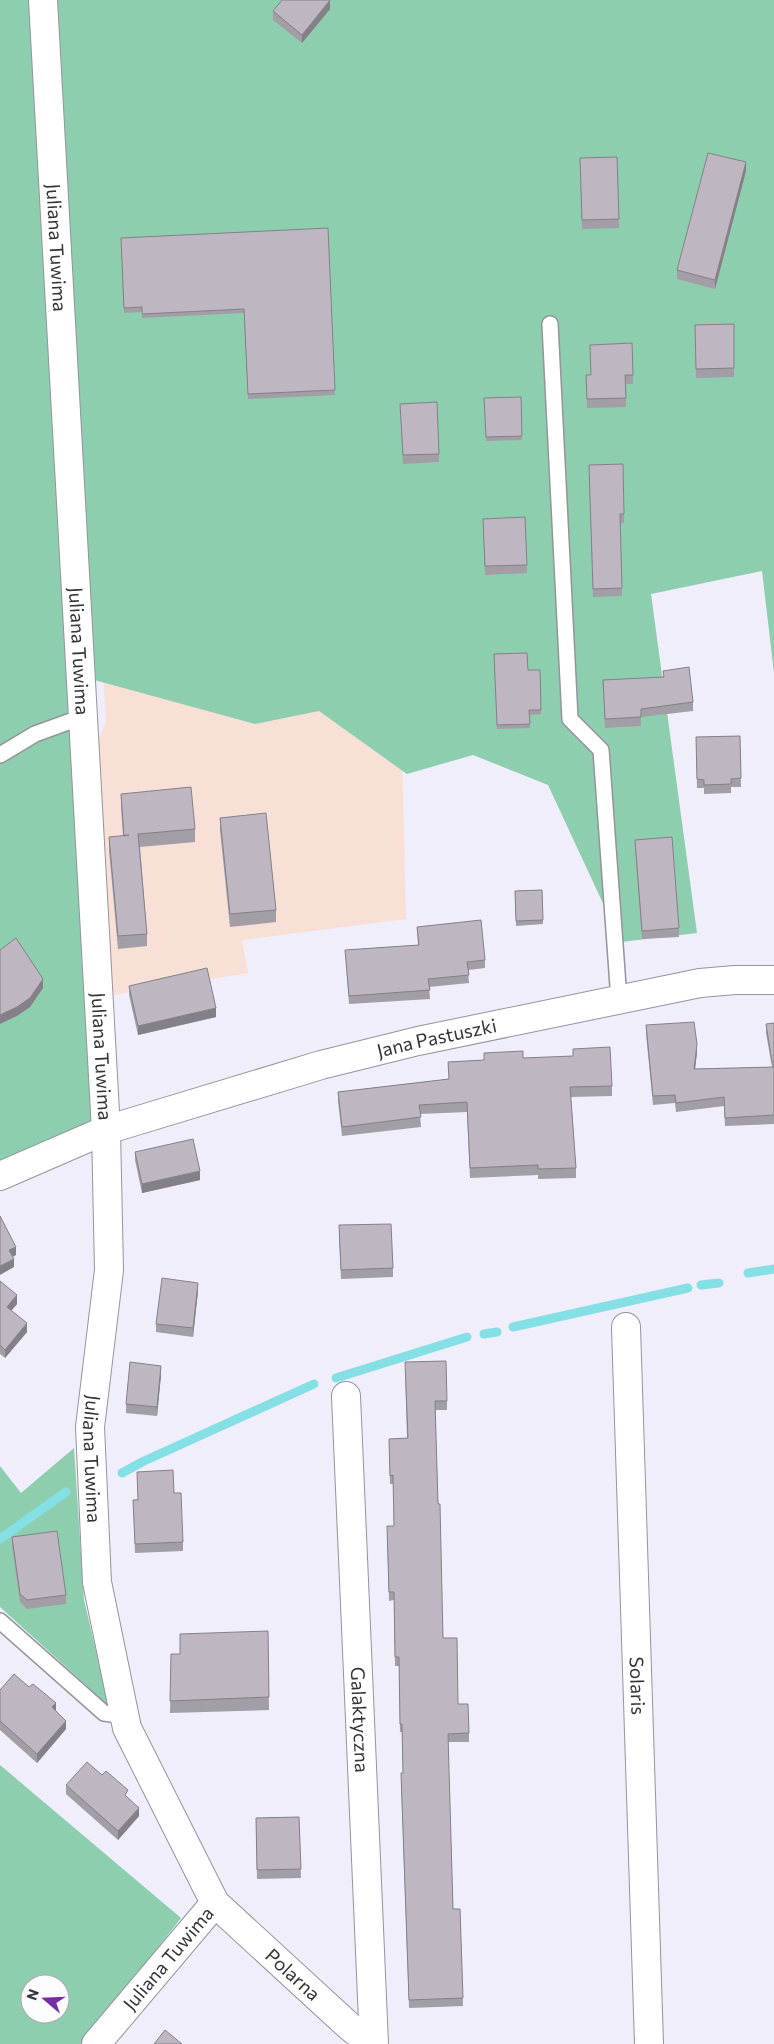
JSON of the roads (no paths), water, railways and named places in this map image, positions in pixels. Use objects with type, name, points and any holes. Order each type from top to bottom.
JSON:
[{"type":"street","name":"Juliana Tuwima","points":[[43,0],[106,1130],[109,1270],[90,1427],[97,1582],[127,1728],[215,1903],[96,2044]]},
{"type":"street","name":"Jana Pastuszki","points":[[0,1176],[106,1130],[321,1065],[418,1042],[700,984],[735,980],[774,980]]},
{"type":"street","name":"Solaris","points":[[626,1327],[649,2044]]},
{"type":"street","name":"Galaktyczna","points":[[346,1396],[373,2044]]},
{"type":"street","name":"Polarna","points":[[215,1903],[350,2027],[373,2044]]},
{"type":"lane","points":[[550,324],[570,719],[601,750],[619,1000]]},
{"type":"lane","points":[[0,755],[35,734],[82,717]]},
{"type":"lane","points":[[0,1621],[104,1713],[125,1716]]},
{"type":"waterway","points":[[748,1273],[774,1269]]},
{"type":"waterway","points":[[701,1285],[719,1283]]},
{"type":"waterway","points":[[513,1327],[688,1288]]},
{"type":"waterway","points":[[484,1334],[497,1332]]},
{"type":"waterway","points":[[336,1378],[467,1337]]},
{"type":"waterway","points":[[122,1473],[142,1462],[314,1384]]},
{"type":"waterway","points":[[0,1539],[66,1492]]}]
